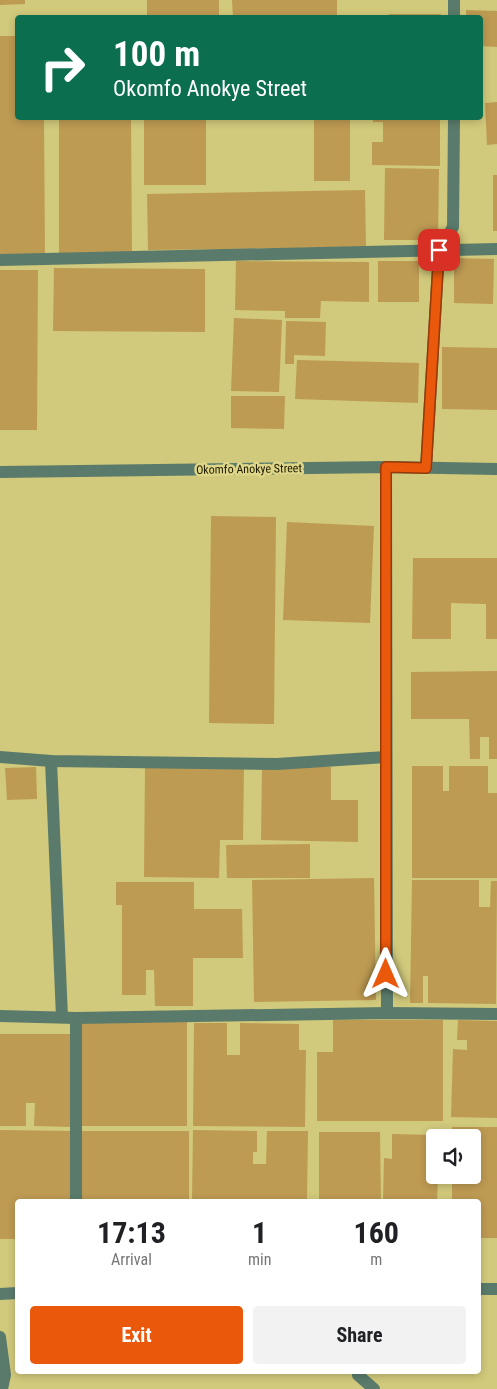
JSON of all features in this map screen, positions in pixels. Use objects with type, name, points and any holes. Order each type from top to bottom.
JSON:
[{"type":"street","points":[[454,0],[454,15]]},
{"type":"street","points":[[426,468],[439,250],[453,227],[454,120]]},
{"type":"street","points":[[0,260],[497,249]]},
{"type":"street","points":[[386,467],[387,1013]]},
{"type":"street","name":"Okomfo Anokye Street","points":[[0,472],[386,467],[497,469]]},
{"type":"street","points":[[0,758],[51,761],[277,764],[386,757]]},
{"type":"street","points":[[51,761],[62,1017]]},
{"type":"street","points":[[0,1016],[76,1018],[387,1013],[497,1014]]},
{"type":"street","points":[[76,1018],[76,1199]]},
{"type":"street","points":[[481,1289],[497,1289]]},
{"type":"street","points":[[0,1294],[15,1293]]},
{"type":"street","points":[[0,1337],[5,1375],[2,1389]]},
{"type":"street","points":[[358,1374],[360,1389]]},
{"type":"street","points":[[359,1374],[374,1389]]},
{"type":"building","points":[[0,0],[25,0],[25,4],[0,5]]},
{"type":"building","points":[[147,0],[219,0],[219,15],[147,15]]},
{"type":"building","points":[[232,0],[337,0],[337,15],[233,15]]},
{"type":"building","points":[[466,10],[497,11],[497,47],[483,46],[483,15],[466,15]]},
{"type":"building","points":[[389,14],[441,14],[441,15]]},
{"type":"building","points":[[0,36],[15,36],[15,120],[44,120],[45,254],[0,254]]},
{"type":"building","points":[[497,102],[497,144],[487,145],[485,103]]},
{"type":"building","points":[[59,120],[131,120],[132,254],[59,254]]},
{"type":"building","points":[[144,120],[206,120],[206,185],[144,185]]},
{"type":"building","points":[[314,120],[350,120],[350,181],[314,181]]},
{"type":"building","points":[[373,120],[440,120],[440,166],[372,165],[372,142],[383,142],[383,122],[373,122]]},
{"type":"building","points":[[385,168],[439,169],[438,240],[384,240]]},
{"type":"building","points":[[493,175],[497,175],[497,231],[493,231]]},
{"type":"building","points":[[365,190],[366,247],[148,250],[147,194]]},
{"type":"building","points":[[454,258],[494,259],[493,304],[454,303]]},
{"type":"building","points":[[236,261],[369,262],[369,302],[321,301],[320,318],[285,318],[285,311],[235,310]]},
{"type":"building","points":[[378,261],[419,261],[419,302],[378,302]]},
{"type":"building","points":[[54,268],[205,269],[205,332],[53,331]]},
{"type":"building","points":[[0,270],[38,270],[37,430],[0,430]]},
{"type":"building","points":[[234,318],[282,320],[279,392],[231,391]]},
{"type":"building","points":[[286,321],[326,322],[325,356],[294,355],[294,364],[285,364]]},
{"type":"building","points":[[442,347],[497,348],[497,410],[442,409]]},
{"type":"building","points":[[297,360],[419,363],[418,403],[295,399]]},
{"type":"building","points":[[231,396],[285,396],[284,429],[231,428]]},
{"type":"building","points":[[211,516],[276,517],[274,724],[209,723]]},
{"type":"building","points":[[287,522],[374,526],[370,623],[283,620]]},
{"type":"building","points":[[413,558],[497,558],[497,639],[486,639],[486,604],[451,603],[451,639],[412,639]]},
{"type":"building","points":[[497,671],[497,759],[489,759],[489,737],[480,737],[480,759],[470,759],[469,719],[411,719],[411,672]]},
{"type":"building","points":[[262,766],[331,767],[331,800],[358,800],[358,842],[261,840]]},
{"type":"building","points":[[412,766],[443,766],[443,791],[449,791],[449,766],[488,766],[488,793],[497,793],[497,878],[412,878]]},
{"type":"building","points":[[36,767],[37,799],[7,800],[5,768]]},
{"type":"building","points":[[145,767],[244,768],[243,840],[220,840],[219,878],[144,877]]},
{"type":"building","points":[[310,844],[310,878],[227,878],[226,845]]},
{"type":"building","points":[[374,878],[376,1000],[254,1002],[252,880]]},
{"type":"building","points":[[412,880],[479,880],[479,907],[490,907],[491,881],[497,881],[496,1004],[428,1003],[428,976],[423,976],[423,1003],[410,1003]]},
{"type":"building","points":[[116,882],[194,882],[194,909],[242,909],[243,958],[193,958],[193,1006],[155,1006],[154,970],[146,970],[146,995],[122,995],[122,905],[116,905]]},
{"type":"building","points":[[333,1020],[443,1020],[443,1121],[317,1121],[317,1052],[333,1052]]},
{"type":"building","points":[[458,1020],[497,1021],[497,1118],[451,1117],[453,1049],[467,1050],[467,1040],[457,1040]]},
{"type":"building","points":[[81,1021],[187,1021],[187,1126],[81,1126]]},
{"type":"building","points":[[194,1023],[227,1023],[227,1055],[240,1055],[240,1023],[299,1024],[299,1050],[306,1050],[305,1127],[193,1126]]},
{"type":"building","points":[[0,1034],[73,1034],[72,1127],[34,1126],[35,1103],[26,1103],[26,1126],[0,1126]]},
{"type":"building","points":[[452,1127],[497,1127],[497,1238],[481,1238],[481,1199],[452,1199],[452,1184],[481,1184],[481,1129],[452,1129]]},
{"type":"building","points":[[0,1130],[71,1131],[71,1199],[15,1199],[15,1239],[0,1239]]},
{"type":"building","points":[[193,1130],[257,1131],[257,1152],[253,1152],[253,1164],[266,1164],[267,1131],[308,1131],[307,1199],[192,1199]]},
{"type":"building","points":[[80,1131],[189,1131],[189,1199],[80,1199]]},
{"type":"building","points":[[319,1132],[380,1132],[381,1199],[319,1199]]},
{"type":"building","points":[[392,1134],[426,1135],[426,1184],[438,1184],[437,1199],[383,1199],[384,1158],[392,1159]]},
{"type":"route","points":[[386,974],[386,467],[426,468],[439,250]]}]
